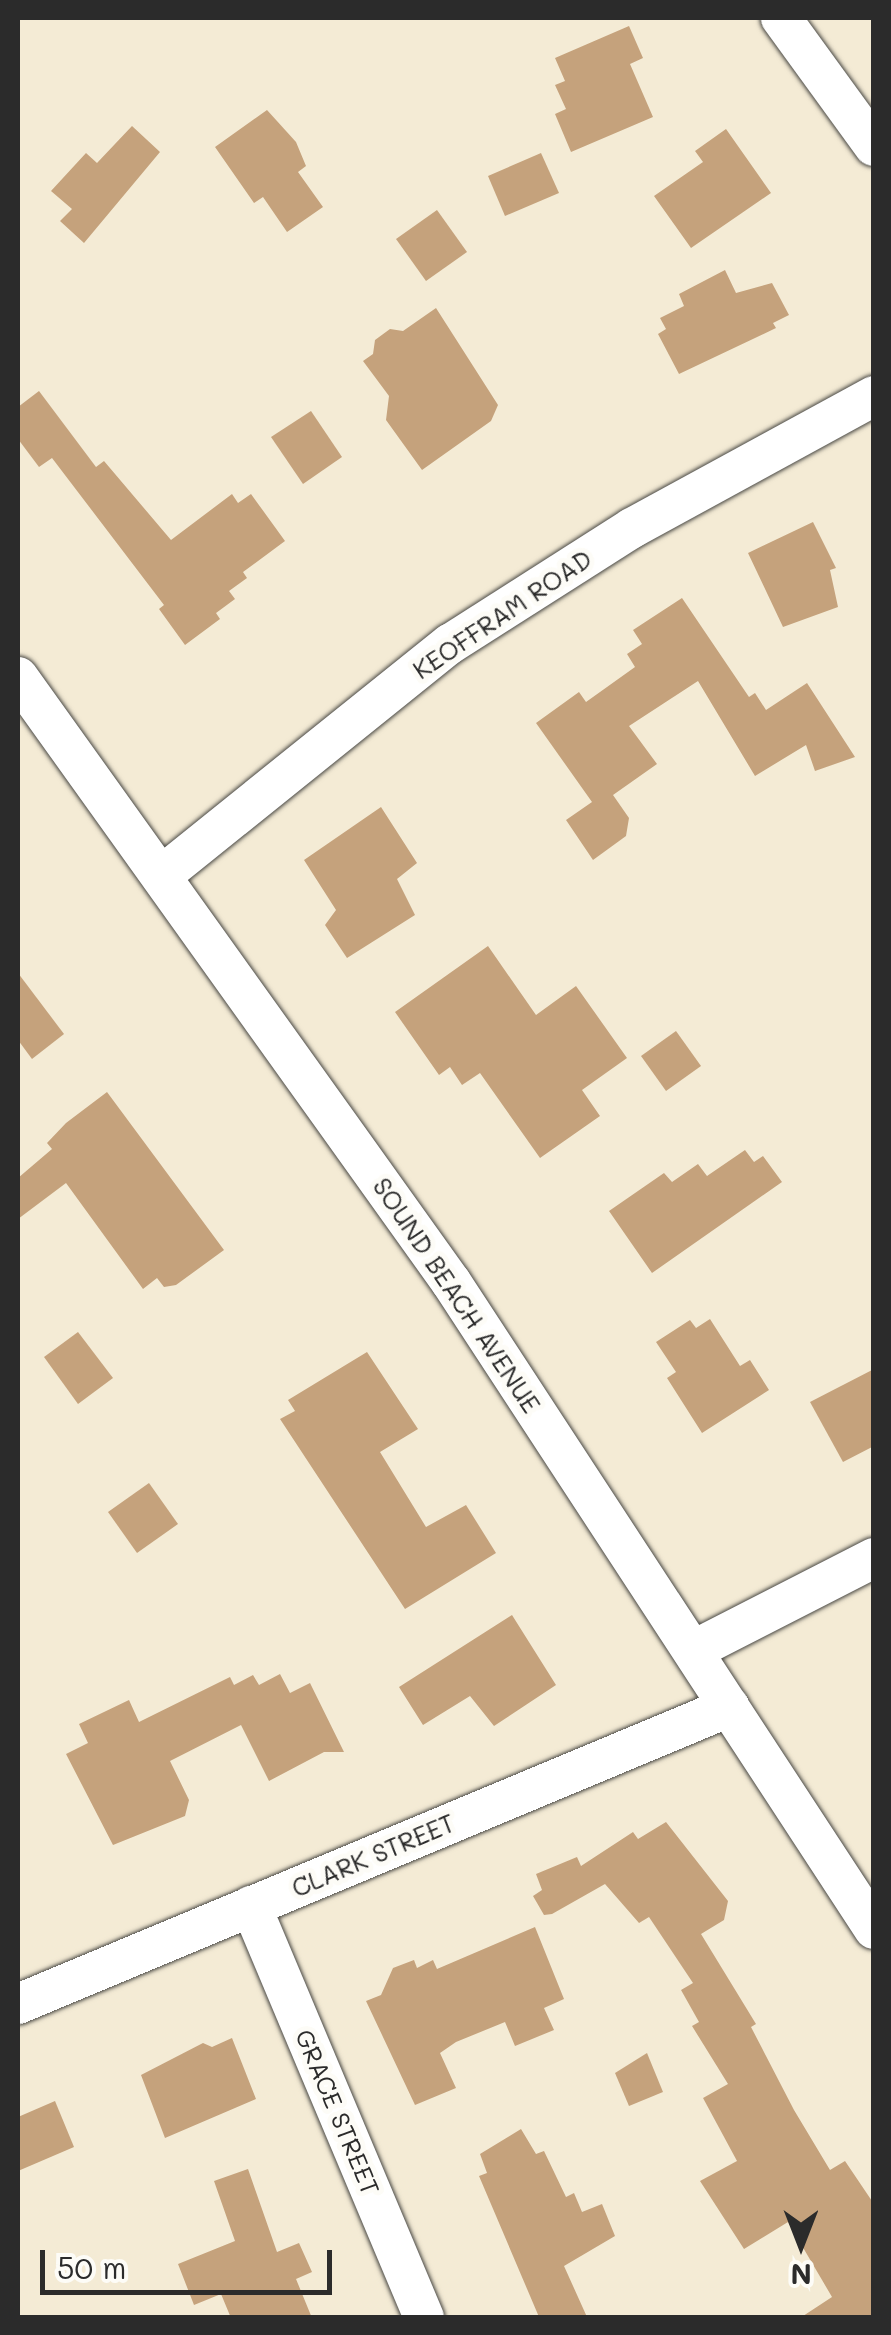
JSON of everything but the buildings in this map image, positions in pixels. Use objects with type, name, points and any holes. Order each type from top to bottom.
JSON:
[{"type":"street","points":[[781,18],[874,146]]},
{"type":"street","name":"KEOFFRAM ROAD","points":[[160,876],[450,644],[632,528],[874,396]]},
{"type":"street","name":"SOUND BEACH AVENUE","points":[[18,676],[451,1282],[874,1929]]},
{"type":"street","points":[[694,1650],[874,1558]]},
{"type":"street","name":"CLARK STREET","points":[[18,2004],[729,1707]]},
{"type":"street","name":"GRACE STREET","points":[[251,1906],[424,2318]]}]
